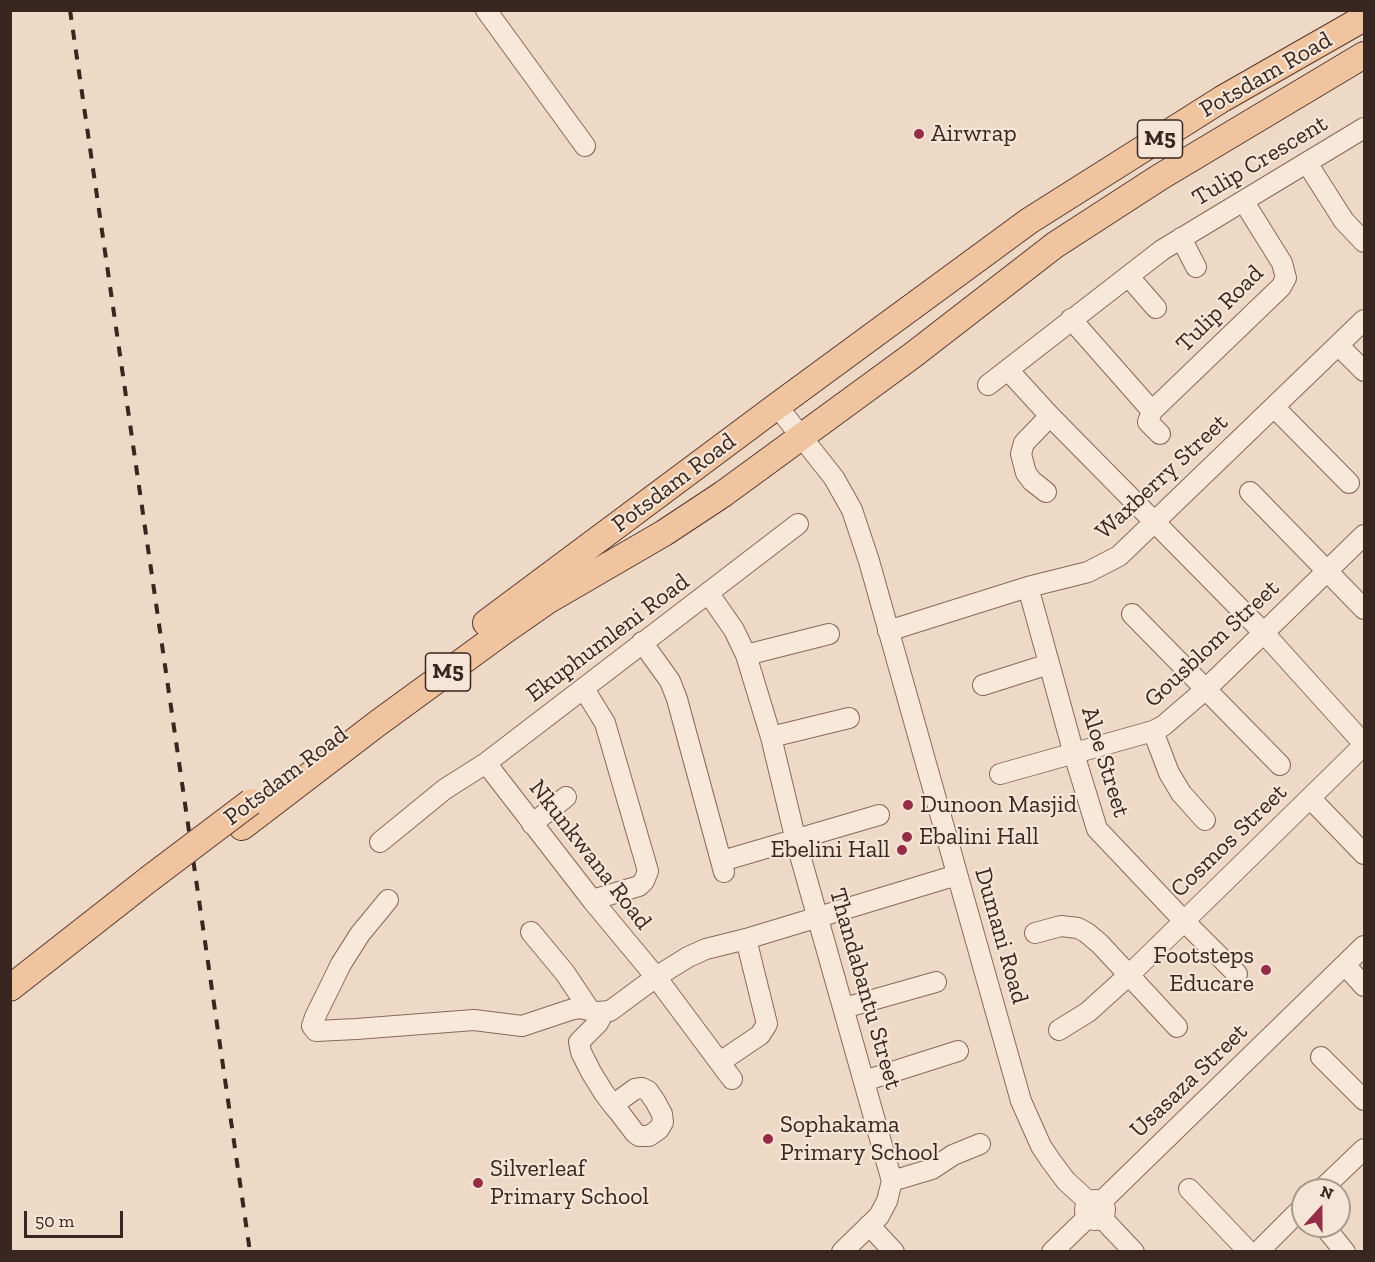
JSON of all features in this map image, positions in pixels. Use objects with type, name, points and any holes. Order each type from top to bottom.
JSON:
[{"type":"main road","name":"Potsdam Road","points":[[10,1007],[251,802],[574,556],[1029,222],[1222,99],[1365,18]]},
{"type":"main road","name":"Potsdam Road","points":[[10,988],[149,889],[242,827],[378,723],[547,601],[664,533],[723,494],[913,355],[1055,244],[1160,177],[1365,55]]},
{"type":"street","points":[[486,10],[585,146]]},
{"type":"street","name":"Tulip Crescent","points":[[988,385],[1162,250],[1365,128]]},
{"type":"street","points":[[1307,163],[1344,221],[1365,242]]},
{"type":"street","name":"Tulip Road","points":[[1152,411],[1285,283],[1286,272],[1282,263],[1244,202]]},
{"type":"street","name":"Tulip Crescent","points":[[1181,238],[1196,267]]},
{"type":"street","points":[[1129,277],[1156,308]]},
{"type":"street","points":[[1071,319],[1152,411],[1148,422],[1160,434]]},
{"type":"street","name":"Waxberry Street","points":[[888,631],[1028,587],[1088,572],[1119,556],[1365,320]]},
{"type":"street","points":[[1338,345],[1365,371]]},
{"type":"street","points":[[1008,370],[1050,416],[1263,632],[1365,744]]},
{"type":"street","name":"Dumani Road","points":[[777,406],[834,478],[852,510],[1021,1101],[1041,1146],[1066,1182],[1134,1251]]},
{"type":"street","points":[[1274,406],[1349,483]]},
{"type":"street","points":[[1046,492],[1026,473],[1021,454],[1024,443],[1050,416]]},
{"type":"street","points":[[1250,492],[1365,609]]},
{"type":"street","name":"Ekuphumleni Road","points":[[380,842],[445,789],[486,763],[798,524]]},
{"type":"street","name":"Gousblom Street","points":[[1000,774],[1153,732],[1163,726],[1206,689],[1365,535]]},
{"type":"street","name":"Aloe Street","points":[[1028,587],[1097,829],[1237,974]]},
{"type":"street","name":"Thandabantu Street","points":[[709,594],[734,630],[747,655],[771,737],[796,841],[892,1180]]},
{"type":"street","points":[[1132,614],[1280,765]]},
{"type":"street","points":[[747,655],[829,634]]},
{"type":"street","points":[[642,642],[670,681],[677,699],[723,866],[879,816]]},
{"type":"street","points":[[983,685],[1049,664]]},
{"type":"street","points":[[584,689],[602,715],[609,732],[648,871],[639,886],[592,900]]},
{"type":"street","points":[[771,737],[849,718]]},
{"type":"street","points":[[1153,732],[1169,773],[1181,793],[1205,820]]},
{"type":"street","name":"Cosmos Street","points":[[1059,1030],[1088,1012],[1130,975],[1365,744]]},
{"type":"street","name":"Nkunkwana Road","points":[[486,763],[592,900],[656,977],[732,1079]]},
{"type":"street","points":[[532,824],[566,797]]},
{"type":"street","points":[[1310,798],[1365,855]]},
{"type":"street","points":[[613,1105],[591,1072],[579,1046],[581,1040],[593,1029],[602,1011],[688,957],[706,949],[957,875]]},
{"type":"street","points":[[388,900],[360,934],[341,964],[315,1017],[312,1026],[314,1030],[474,1020],[522,1026],[570,1010],[602,1011]]},
{"type":"street","points":[[1035,933],[1061,926],[1078,928],[1100,944],[1177,1027]]},
{"type":"street","points":[[531,932],[565,973],[602,1011]]},
{"type":"street","points":[[720,1062],[760,1035],[767,1024],[746,939]]},
{"type":"street","name":"Usasaza Street","points":[[1052,1251],[1365,946]]},
{"type":"street","points":[[1345,965],[1365,986]]},
{"type":"street","points":[[844,1008],[936,982]]},
{"type":"street","points":[[864,1081],[958,1051]]},
{"type":"street","points":[[1321,1057],[1365,1100]]},
{"type":"street","points":[[842,1251],[879,1216],[887,1201],[892,1180],[932,1169],[953,1155],[980,1144]]},
{"type":"street","points":[[1335,1178],[1365,1149]]},
{"type":"street","points":[[1189,1189],[1249,1251]]},
{"type":"street","points":[[1258,1251],[1291,1219]]},
{"type":"street","points":[[869,1225],[894,1251]]},
{"type":"street","points":[[1334,1238],[1344,1251]]},
{"type":"railway","points":[[70,10],[250,1252]]},
{"type":"place","name":"Airwrap","points":[[919,134]]},
{"type":"place","name":"Dunoon Masjid","points":[[908,805]]},
{"type":"place","name":"Ebalini Hall","points":[[907,837]]},
{"type":"place","name":"Ebelini Hall","points":[[902,850]]},
{"type":"place","name":"Footsteps Educare","points":[[1266,970]]},
{"type":"place","name":"Sophakama Primary School","points":[[768,1139]]},
{"type":"place","name":"Silverleaf Primary School","points":[[478,1183]]}]
